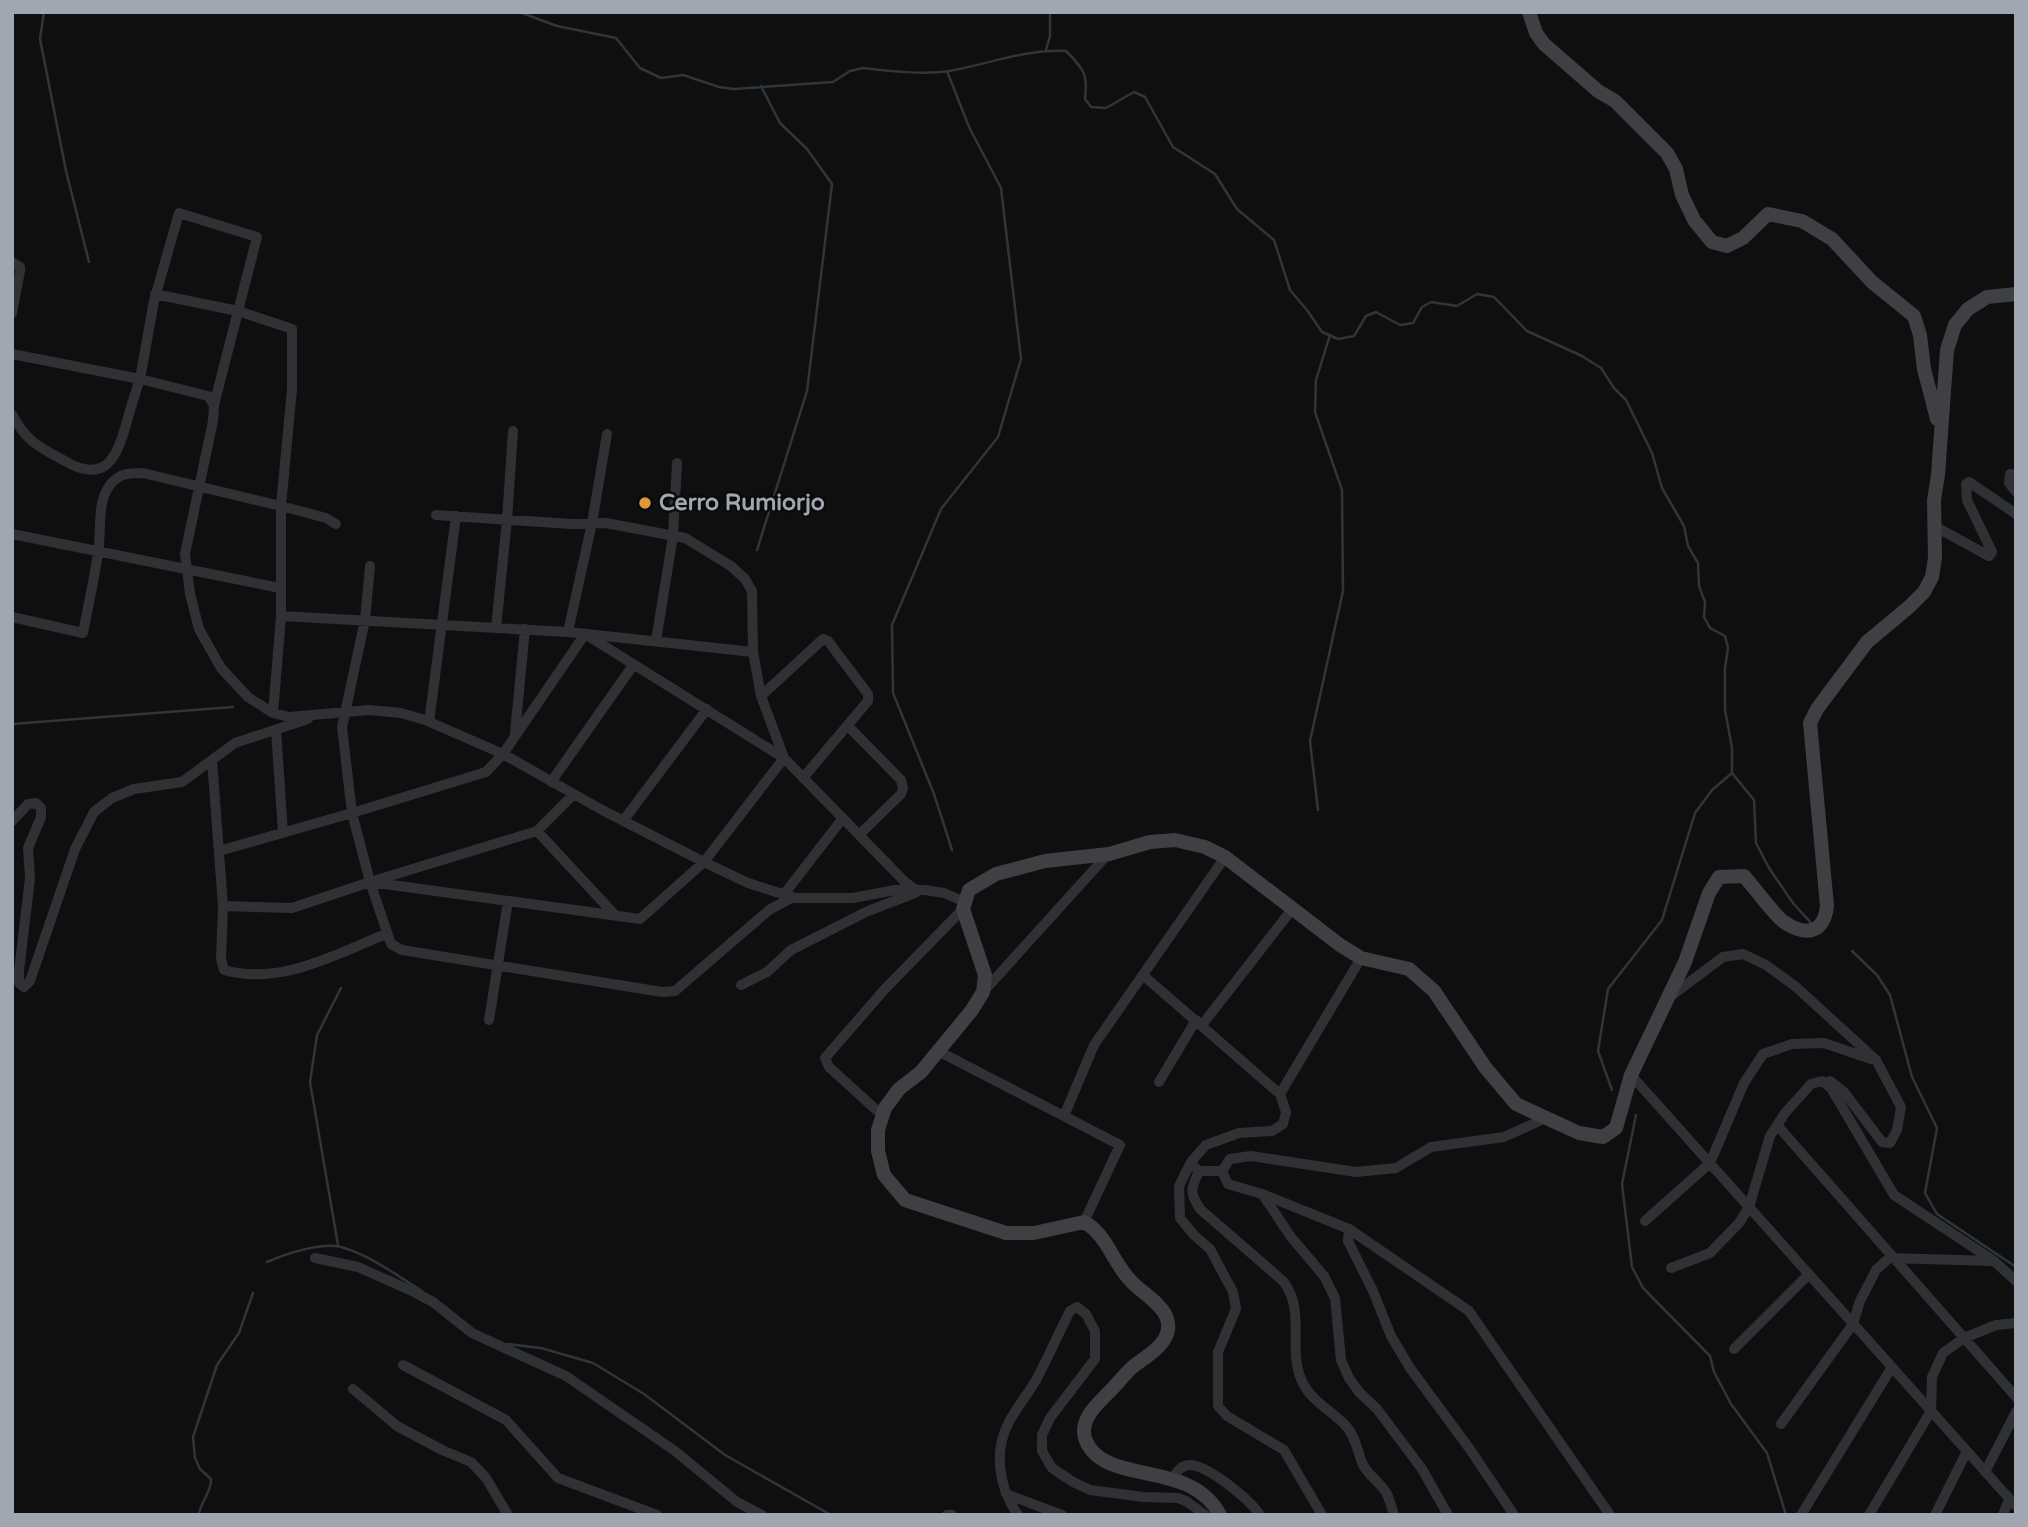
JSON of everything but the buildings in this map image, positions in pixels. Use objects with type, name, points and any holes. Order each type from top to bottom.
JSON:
[{"type":"main road","points":[[1528,12],[1536,33],[1545,44],[1598,91],[1615,101],[1667,153],[1676,169],[1682,195],[1694,220],[1712,242],[1727,246],[1743,238],[1768,214],[1802,221],[1832,239],[1872,282],[1914,316],[1940,430]]},
{"type":"main road","points":[[1220,1515],[1200,1490],[1172,1478],[1119,1467],[1095,1454],[1084,1437],[1087,1418],[1096,1405],[1134,1366],[1152,1355],[1168,1332],[1167,1319],[1161,1307],[1144,1295],[1128,1278],[1096,1228],[1084,1222],[1034,1233],[1006,1233],[905,1200],[884,1175],[878,1151],[878,1130],[886,1108],[899,1089],[921,1072],[972,1010],[983,992],[985,975],[964,906],[969,890],[996,874],[1045,860],[1109,853],[1150,842],[1175,840],[1205,848],[1225,857],[1361,958],[1409,969],[1434,991],[1485,1067],[1516,1104],[1579,1133],[1603,1137],[1616,1128],[1631,1075],[1685,962],[1709,893],[1719,877],[1744,876],[1783,922],[1805,930],[1819,928],[1826,920],[1827,906],[1810,723],[1817,709],[1867,642],[1924,592],[1932,577],[1935,558],[1934,500],[1947,350],[1955,325],[1968,309],[1987,297],[2016,295]]},
{"type":"street","points":[[12,414],[24,436],[71,466],[89,471],[106,466],[118,452],[140,379],[155,294],[179,213],[257,237],[214,405],[185,554],[199,629],[221,668],[248,697],[273,713],[289,716],[369,710],[401,713],[429,722],[502,754],[624,821],[748,883],[789,895],[840,899],[895,890],[944,893],[964,906],[884,990],[825,1058],[829,1067],[883,1116]]},
{"type":"street","points":[[12,262],[17,263],[20,271],[12,313]]},
{"type":"street","points":[[155,294],[238,311],[289,327],[293,333],[292,389],[281,506],[281,616],[273,713]]},
{"type":"street","points":[[12,354],[203,394],[208,396],[214,405]]},
{"type":"street","points":[[496,628],[508,520],[513,431]]},
{"type":"street","points":[[568,632],[592,523],[607,434]]},
{"type":"street","points":[[656,641],[673,536],[677,463]]},
{"type":"street","points":[[12,617],[83,633],[99,551],[102,499],[117,477],[126,473],[143,473],[281,506],[326,518],[336,524]]},
{"type":"street","points":[[2016,475],[2010,474],[2009,483],[2016,492]]},
{"type":"street","points":[[1934,526],[1989,556],[1992,552],[1967,500],[1966,484],[1969,482],[2016,514]]},
{"type":"street","points":[[436,515],[606,523],[685,538],[731,566],[746,579],[752,591],[753,652],[761,696],[784,758]]},
{"type":"street","points":[[429,722],[456,516]]},
{"type":"street","points":[[12,534],[280,588]]},
{"type":"street","points":[[370,566],[365,620],[342,727],[352,814],[370,881],[386,934],[391,944],[402,950],[662,992],[676,991],[789,895],[843,818]]},
{"type":"street","points":[[281,616],[568,632],[753,652]]},
{"type":"street","points":[[514,737],[525,629]]},
{"type":"street","points":[[219,851],[352,814],[486,772],[502,754],[585,634]]},
{"type":"street","points":[[585,634],[784,758],[905,882],[919,891]]},
{"type":"street","points":[[761,696],[823,639],[828,641],[869,698],[803,778]]},
{"type":"street","points":[[551,782],[634,664]]},
{"type":"street","points":[[624,821],[707,709]]},
{"type":"street","points":[[12,821],[29,804],[36,803],[41,808],[41,817],[28,848],[30,878],[19,971],[19,983],[24,987],[30,981],[75,849],[93,812],[112,798],[134,789],[182,782],[235,743],[320,715]]},
{"type":"street","points":[[848,726],[901,780],[903,788],[901,794],[860,834]]},
{"type":"street","points":[[276,730],[283,833]]},
{"type":"street","points":[[370,881],[640,919],[704,862],[784,758]]},
{"type":"street","points":[[212,760],[223,906],[221,959],[225,970],[234,973],[285,973],[386,934]]},
{"type":"street","points":[[223,906],[292,908],[370,881],[537,831],[573,794]]},
{"type":"street","points":[[537,831],[615,915]]},
{"type":"street","points":[[983,992],[1109,853]]},
{"type":"street","points":[[1064,1116],[1094,1045],[1225,857]]},
{"type":"street","points":[[741,985],[761,976],[791,950],[868,911],[919,891]]},
{"type":"street","points":[[489,1020],[508,901]]},
{"type":"street","points":[[1159,1082],[1199,1022],[1293,908]]},
{"type":"street","points":[[1668,999],[1723,957],[1743,954],[1766,965],[1795,986],[1876,1060],[1901,1107],[1897,1130],[1890,1143],[1882,1142],[1844,1092],[1831,1081],[1811,1084],[1770,1136],[1749,1208],[1739,1223],[1710,1253],[1671,1268]]},
{"type":"street","points":[[1280,1094],[1361,958]]},
{"type":"street","points":[[1144,975],[1280,1094],[1286,1112],[1283,1124],[1272,1132],[1239,1133],[1206,1145],[1191,1162],[1179,1186],[1180,1218],[1194,1236],[1210,1249],[1233,1292],[1236,1309],[1218,1352],[1218,1406],[1227,1416],[1284,1450],[1322,1515]]},
{"type":"street","points":[[1645,1221],[1710,1163],[1744,1083],[1763,1055],[1792,1044],[1824,1043],[1876,1060]]},
{"type":"street","points":[[938,1051],[1120,1145],[1084,1222]]},
{"type":"street","points":[[1631,1075],[2013,1502],[2003,1515]]},
{"type":"street","points":[[1822,1081],[1832,1088],[1894,1195],[1994,1261],[2016,1281]]},
{"type":"street","points":[[1222,1171],[1230,1160],[1251,1156],[1356,1172],[1396,1168],[1431,1147],[1504,1137],[1546,1118]]},
{"type":"street","points":[[1777,1125],[2016,1397]]},
{"type":"street","points":[[1191,1162],[1199,1171],[1222,1171]]},
{"type":"street","points":[[1199,1171],[1191,1188],[1200,1209],[1290,1290],[1296,1303],[1296,1364],[1302,1382],[1312,1397],[1346,1426],[1356,1441],[1364,1466],[1387,1493],[1394,1515]]},
{"type":"street","points":[[1222,1171],[1228,1184],[1262,1194],[1349,1228],[1469,1311],[1609,1515]]},
{"type":"street","points":[[1262,1194],[1291,1237],[1324,1276],[1335,1298],[1341,1360],[1349,1378],[1377,1409],[1422,1469],[1448,1515]]},
{"type":"street","points":[[1349,1228],[1348,1241],[1373,1291],[1391,1336],[1410,1368],[1514,1515]]},
{"type":"street","points":[[316,1258],[358,1267],[412,1291],[433,1302],[472,1334],[566,1376],[674,1451],[737,1502],[762,1515]]},
{"type":"street","points":[[1781,1424],[1853,1324],[1860,1301],[1876,1269],[1889,1258],[1994,1261]]},
{"type":"street","points":[[1734,1349],[1809,1274]]},
{"type":"street","points":[[1018,1515],[1006,1494],[1000,1475],[1000,1444],[1070,1311],[1077,1307],[1086,1314],[1095,1331],[1095,1359],[1050,1418],[1042,1435],[1042,1451],[1047,1460],[1052,1468],[1090,1489],[1143,1497],[1178,1498],[1205,1515]]},
{"type":"street","points":[[1868,1515],[1931,1411],[1932,1377],[1944,1353],[1964,1338],[1996,1325],[2016,1323]]},
{"type":"street","points":[[403,1365],[506,1420],[558,1478],[657,1515]]},
{"type":"street","points":[[1801,1515],[1892,1367]]},
{"type":"street","points":[[353,1389],[397,1426],[471,1462],[486,1478],[508,1515]]},
{"type":"street","points":[[1985,1472],[2016,1412]]},
{"type":"street","points":[[1935,1515],[1967,1451]]},
{"type":"street","points":[[1172,1478],[1180,1468],[1195,1466],[1234,1488],[1251,1502],[1260,1515]]},
{"type":"street","points":[[1006,1494],[1062,1515]]},
{"type":"waterway","points":[[44,12],[40,39],[66,171],[89,262]]},
{"type":"waterway","points":[[519,12],[557,26],[616,38],[640,68],[661,78],[683,75],[734,89],[833,82],[850,71],[863,68],[939,72],[1022,55],[1066,51],[1083,72],[1086,83],[1085,99],[1091,107],[1106,108],[1134,92],[1145,97],[1173,147],[1215,174],[1237,209],[1274,240],[1290,290],[1322,332],[1338,339],[1354,336],[1366,316],[1376,312],[1400,325],[1413,323],[1422,307],[1431,302],[1457,306],[1477,294],[1494,297],[1527,331],[1582,356],[1601,368],[1626,400],[1652,453],[1662,488],[1684,526],[1688,546],[1698,563],[1699,586],[1705,602],[1704,617],[1710,628],[1725,636],[1728,648],[1725,710],[1732,748],[1732,773],[1754,800],[1756,843],[1793,903],[1812,924]]},
{"type":"waterway","points":[[1046,50],[1050,36],[1050,12]]},
{"type":"waterway","points":[[947,71],[969,127],[1001,188],[1021,359],[998,437],[941,509],[892,625],[893,693],[934,794],[952,850]]},
{"type":"waterway","points":[[757,550],[807,391],[832,184],[807,149],[780,123],[761,86]]},
{"type":"waterway","points":[[1318,810],[1310,741],[1343,591],[1342,490],[1315,412],[1316,380],[1330,335]]},
{"type":"waterway","points":[[12,724],[233,707]]},
{"type":"waterway","points":[[1612,1090],[1598,1051],[1608,989],[1662,920],[1695,813],[1712,790],[1732,773]]},
{"type":"waterway","points":[[1852,951],[1877,975],[1890,995],[1912,1077],[1937,1128],[1925,1193],[1937,1214],[2016,1267]]},
{"type":"waterway","points":[[338,1245],[310,1082],[317,1035],[341,988]]},
{"type":"waterway","points":[[1636,1115],[1622,1184],[1632,1267],[1643,1288],[1710,1356],[1714,1372],[1731,1404],[1767,1453],[1786,1515]]},
{"type":"waterway","points":[[267,1262],[314,1247],[341,1247],[373,1260],[422,1291]]},
{"type":"waterway","points":[[199,1515],[211,1479],[200,1469],[195,1458],[193,1437],[217,1365],[239,1333],[253,1293]]},
{"type":"waterway","points":[[507,1344],[541,1348],[593,1363],[644,1394],[725,1455],[831,1515]]},
{"type":"place","name":"Cerro Rumiorjo","points":[[645,503]]}]
